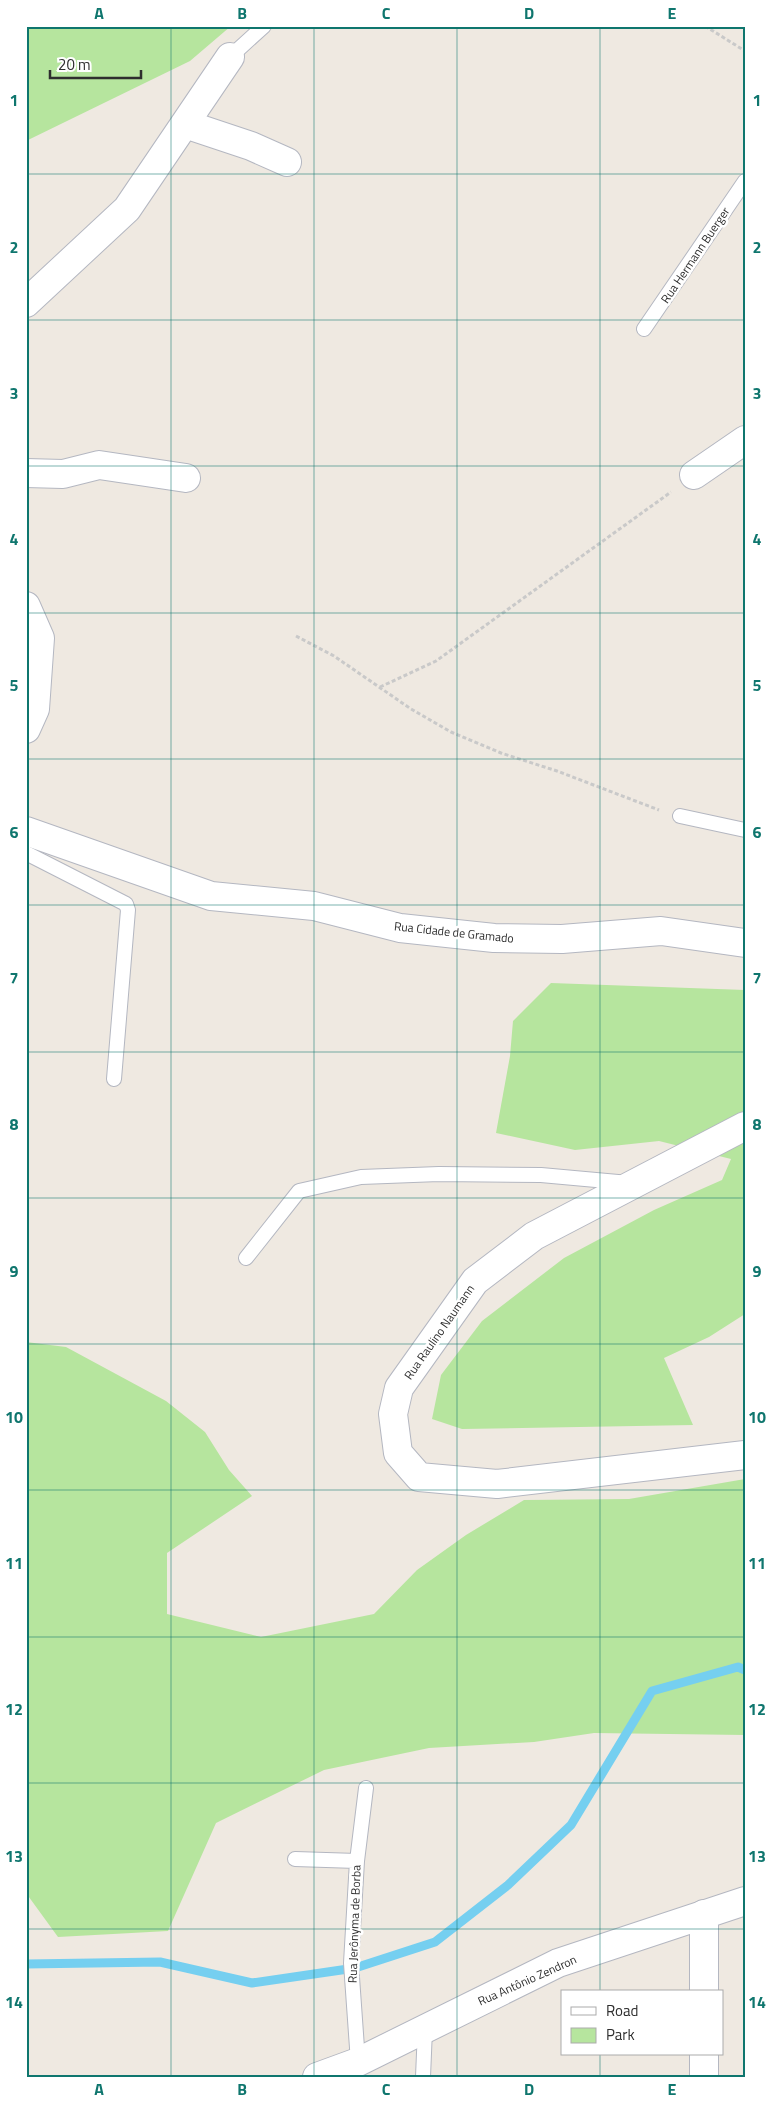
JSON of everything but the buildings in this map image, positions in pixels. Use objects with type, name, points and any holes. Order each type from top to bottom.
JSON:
[{"type":"street","points":[[26,303],[127,209],[230,57]]},
{"type":"street","points":[[185,124],[251,146],[287,162]]},
{"type":"street","points":[[694,475],[745,440]]},
{"type":"street","points":[[26,473],[62,474],[99,465],[186,478]]},
{"type":"street","points":[[26,606],[40,638],[35,709],[26,729]]},
{"type":"street","name":"Rua Cidade de Gramado","points":[[27,841],[211,896],[314,906],[400,928],[494,938],[562,939],[661,931],[745,943]]},
{"type":"street","name":"Rua Raulino Naumann","points":[[745,1126],[534,1236],[475,1281],[399,1388],[394,1414],[398,1453],[419,1477],[497,1484],[745,1455]]},
{"type":"street","name":"Rua Antônio Zendron","points":[[317,2077],[358,2062],[558,1963],[745,1901]]},
{"type":"street","points":[[704,1914],[704,1990]]},
{"type":"street","points":[[704,2056],[704,2077]]},
{"type":"lane","points":[[230,57],[264,26]]},
{"type":"lane","name":"Rua Hermann Buerger","points":[[644,329],[745,181]]},
{"type":"lane","points":[[680,816],[745,830]]},
{"type":"lane","points":[[27,841],[126,904],[128,910],[114,1079]]},
{"type":"lane","points":[[246,1258],[299,1191],[361,1177],[439,1174],[541,1175],[633,1183]]},
{"type":"lane","name":"Rua Jerônyma de Borba","points":[[358,2062],[352,2005],[351,1962],[356,1861],[366,1788]]},
{"type":"lane","points":[[295,1859],[356,1861]]},
{"type":"lane","points":[[423,2077],[425,2029]]},
{"type":"path","points":[[705,26],[745,51]]},
{"type":"path","points":[[380,687],[436,661],[694,475]]},
{"type":"path","points":[[296,636],[334,656],[451,732],[502,753],[557,771],[647,806],[680,816]]},
{"type":"green space","points":[[26,26],[231,26],[190,61],[26,141]]},
{"type":"green space","points":[[551,983],[745,990],[745,1314],[709,1337],[664,1358],[693,1425],[462,1429],[432,1419],[441,1375],[482,1321],[564,1258],[654,1210],[722,1180],[731,1159],[659,1141],[575,1150],[496,1133],[510,1056],[513,1021]]},
{"type":"green space","points":[[26,1342],[66,1347],[166,1401],[205,1432],[229,1470],[252,1496],[167,1553],[167,1614],[261,1637],[374,1614],[417,1570],[466,1535],[524,1500],[629,1499],[745,1479],[745,1735],[594,1733],[534,1742],[429,1748],[324,1770],[216,1823],[168,1931],[58,1937],[26,1893]]},
{"type":"waterway","points":[[26,1964],[160,1962],[252,1983],[355,1968],[435,1942],[508,1885],[571,1825],[652,1691],[738,1667],[745,1670]]}]
